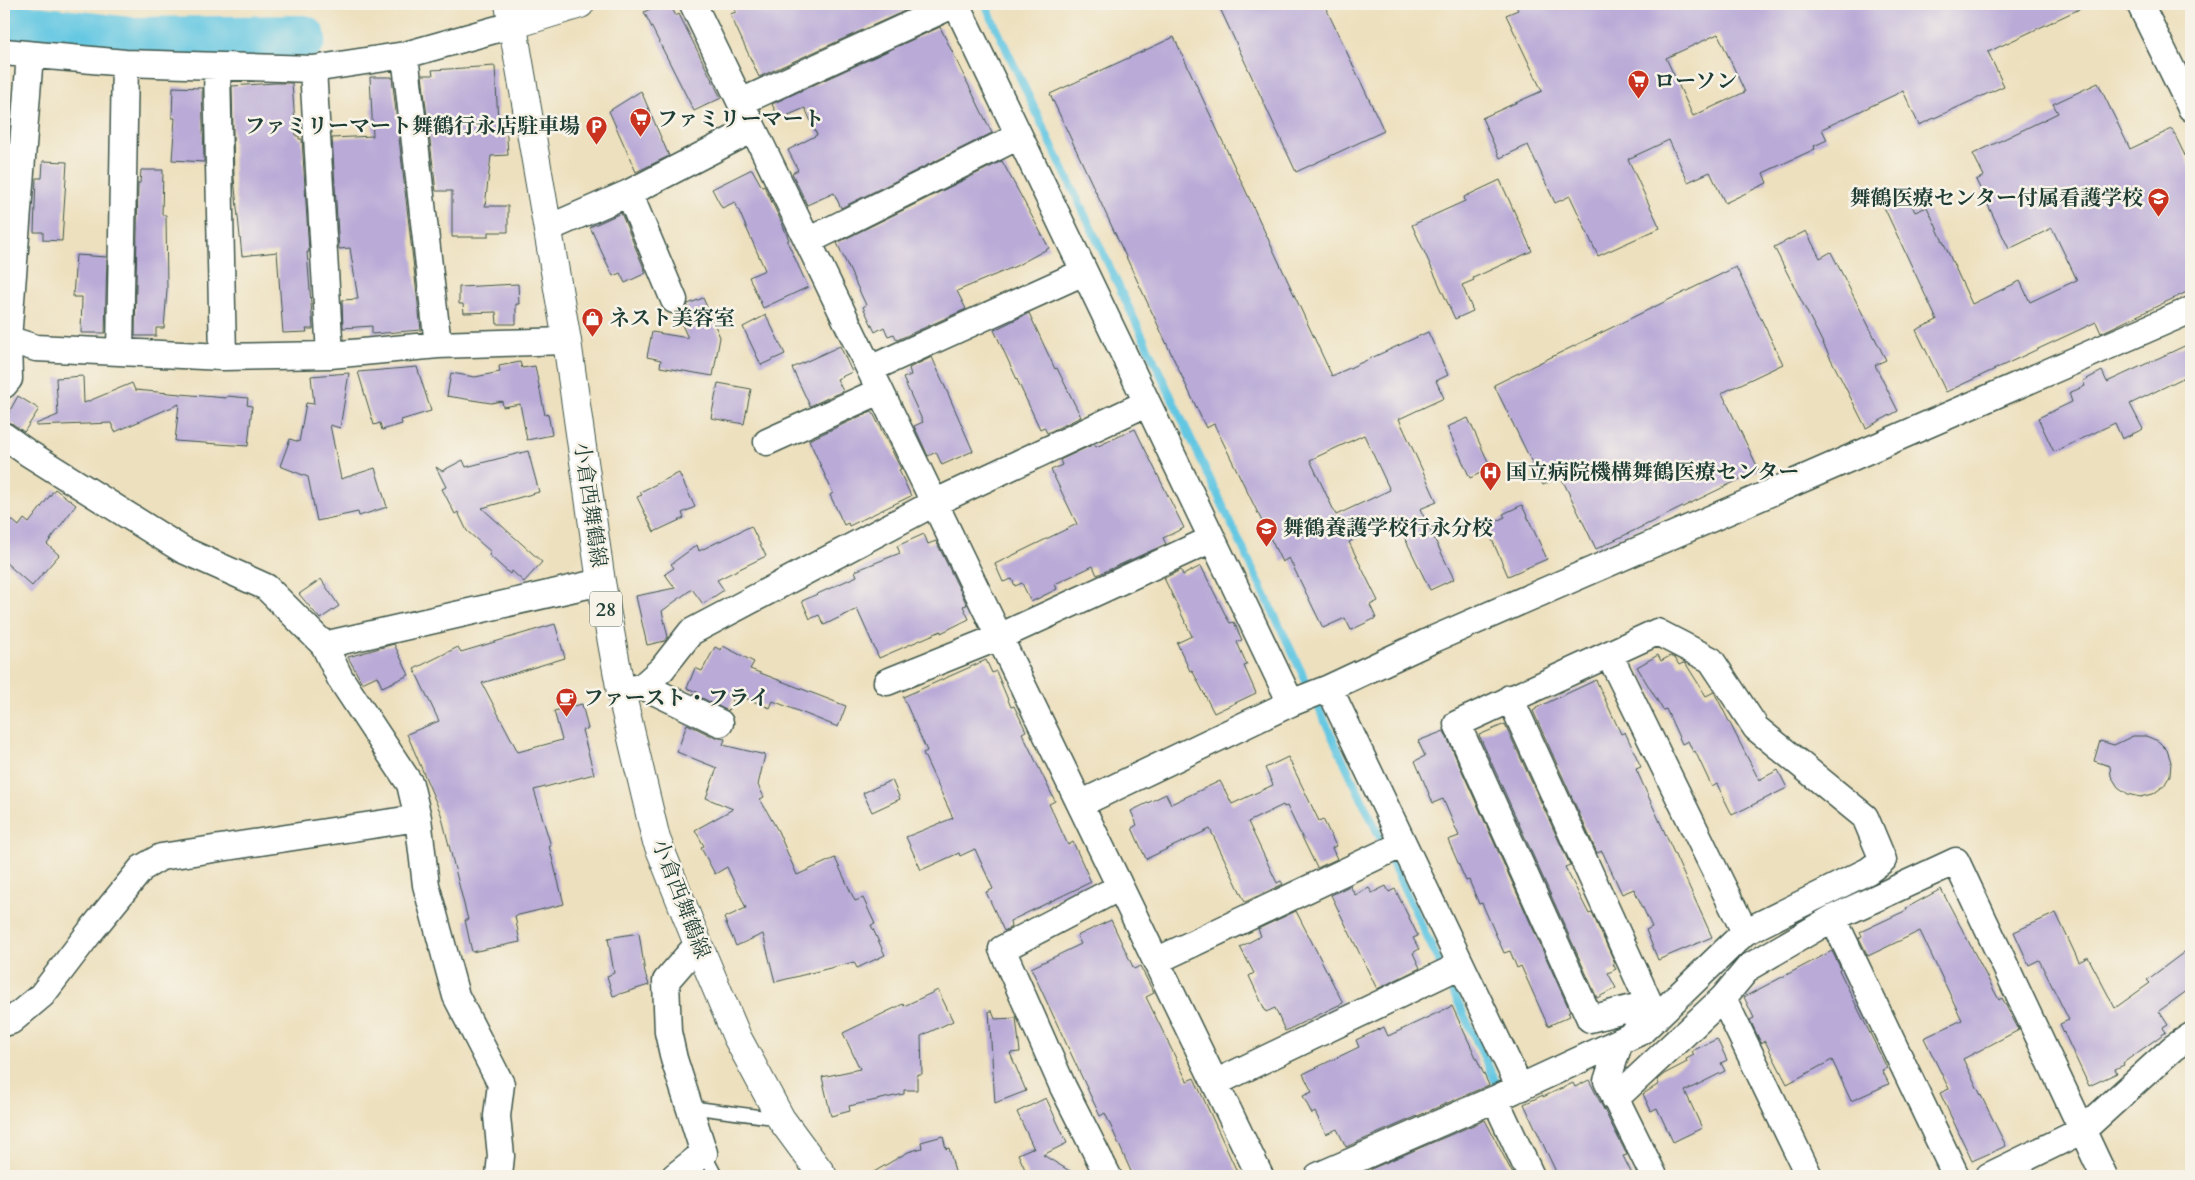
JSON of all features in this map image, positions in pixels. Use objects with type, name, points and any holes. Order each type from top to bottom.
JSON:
[{"type":"main road","points":[[511,14],[580,4]]},
{"type":"main road","name":"小倉西舞鶴線","points":[[511,14],[567,341],[601,582],[632,689],[656,839],[738,1037],[781,1119],[823,1176]]},
{"type":"street","points":[[693,4],[1260,1176]]},
{"type":"street","points":[[741,102],[956,4],[1291,703]]},
{"type":"street","points":[[2140,4],[2191,108]]},
{"type":"street","points":[[4,52],[125,63],[313,69],[405,55],[511,14]]},
{"type":"street","points":[[4,385],[9,380],[6,338],[30,55]]},
{"type":"street","points":[[405,55],[438,345]]},
{"type":"street","points":[[120,352],[125,63]]},
{"type":"street","points":[[217,66],[223,357]]},
{"type":"street","points":[[313,69],[330,356]]},
{"type":"street","points":[[549,228],[629,193],[753,129]]},
{"type":"street","points":[[808,241],[1019,136]]},
{"type":"street","points":[[629,193],[674,300]]},
{"type":"street","points":[[767,442],[875,380],[1084,272]]},
{"type":"street","points":[[1080,804],[1291,703],[1329,688],[1590,569],[2191,310]]},
{"type":"street","points":[[6,338],[36,348],[223,357],[330,356],[438,345],[567,341]]},
{"type":"street","points":[[632,689],[662,669],[691,632],[934,503],[1147,403]]},
{"type":"street","points":[[4,436],[28,453],[184,550],[266,587],[324,645],[340,678],[410,784],[418,818],[426,885],[456,996],[501,1084],[497,1116],[501,1156],[499,1176]]},
{"type":"street","points":[[887,682],[999,637],[1212,538]]},
{"type":"street","points":[[324,645],[601,582]]},
{"type":"street","points":[[1639,1030],[1632,1008],[1590,1019],[1457,724],[1657,632],[1711,660],[1756,728],[1866,817],[1883,860],[1868,871],[1745,932],[1639,1030],[1607,1081],[1654,1176]]},
{"type":"street","points":[[1609,654],[1745,932]]},
{"type":"street","points":[[1329,688],[1520,1088]]},
{"type":"street","points":[[632,689],[720,723]]},
{"type":"street","points":[[1510,698],[1639,1030]]},
{"type":"street","points":[[4,1023],[11,1021],[42,995],[142,868],[161,857],[418,818]]},
{"type":"street","points":[[1156,961],[1403,844]]},
{"type":"street","points":[[1615,1099],[1723,998],[1749,967],[1833,918],[1956,861],[2104,1176]]},
{"type":"street","points":[[1108,1176],[1063,1087],[1002,949],[1120,887]]},
{"type":"street","points":[[1833,918],[1956,1176]]},
{"type":"street","points":[[675,1176],[704,1152],[668,1032],[666,981],[698,944]]},
{"type":"street","points":[[1215,1083],[1461,965]]},
{"type":"street","points":[[1723,998],[1809,1176]]},
{"type":"street","points":[[1318,1176],[1520,1088],[1639,1030]]},
{"type":"street","points":[[1989,1176],[2083,1130],[2173,1048],[2191,1036]]},
{"type":"street","points":[[1495,1099],[1531,1176]]},
{"type":"lane","points":[[689,1107],[781,1119]]},
{"type":"lane","points":[[704,1152],[716,1176]]},
{"type":"building","points":[[661,4],[670,4],[676,16],[679,14],[721,98],[694,111],[644,12]]},
{"type":"building","points":[[733,4],[920,4],[759,77],[730,14],[736,12]]},
{"type":"building","points":[[1218,4],[1324,4],[1384,131],[1296,172]]},
{"type":"building","points":[[1515,4],[2090,4],[1988,52],[2004,86],[1919,125],[1903,91],[1822,129],[1827,140],[1814,146],[1815,149],[1763,173],[1767,183],[1725,203],[1710,172],[1688,182],[1669,140],[1628,159],[1660,228],[1598,256],[1570,196],[1555,203],[1528,145],[1500,158],[1482,118],[1542,91],[1506,15],[1518,10]],"holes":[[[1718,34],[1745,92],[1693,116],[1666,58]]]},
{"type":"building","points":[[940,27],[992,133],[841,208],[834,193],[807,205],[792,173],[798,170],[788,150],[817,135],[805,108],[779,119],[772,104]]},
{"type":"building","points":[[1174,37],[1332,376],[1428,332],[1448,375],[1436,381],[1444,398],[1399,419],[1437,502],[1420,509],[1454,579],[1430,590],[1396,520],[1349,542],[1378,601],[1370,605],[1376,618],[1351,630],[1345,618],[1323,628],[1289,558],[1282,562],[1214,424],[1206,428],[1050,94]],"holes":[[[1364,435],[1390,490],[1336,515],[1310,460]]]},
{"type":"building","points":[[495,66],[498,122],[506,121],[508,155],[491,156],[485,206],[508,206],[508,232],[488,232],[488,237],[452,237],[452,191],[436,191],[422,75],[433,75],[432,70]]},
{"type":"building","points":[[370,77],[392,77],[421,330],[372,334],[372,326],[343,328],[342,300],[358,299],[350,248],[339,249],[332,138],[373,136]]},
{"type":"building","points":[[292,83],[296,136],[302,139],[309,252],[307,252],[313,329],[306,329],[307,332],[283,333],[277,252],[242,256],[234,178],[232,86]]},
{"type":"building","points":[[2098,83],[2130,149],[2172,129],[2191,168],[2191,290],[2101,333],[2096,322],[1946,392],[1916,330],[1937,320],[1883,205],[1907,194],[1915,212],[1927,207],[1972,304],[2020,281],[2030,302],[2077,280],[2052,228],[2009,249],[1976,180],[1984,176],[1973,154],[2058,113],[2053,104]]},
{"type":"building","points":[[173,87],[202,88],[204,162],[172,160],[175,118],[172,118]]},
{"type":"building","name":"ファミリーマート","points":[[641,91],[669,156],[636,172],[609,111]]},
{"type":"building","points":[[43,161],[67,162],[62,241],[43,240],[43,232],[34,232],[36,178],[42,178]]},
{"type":"building","points":[[1002,161],[1049,248],[1016,266],[957,291],[966,309],[897,340],[894,334],[888,336],[884,327],[875,332],[863,307],[866,305],[837,243]]},
{"type":"building","points":[[752,169],[762,187],[764,186],[781,221],[789,240],[787,241],[808,287],[763,308],[749,277],[765,270],[735,202],[722,208],[712,189]]},
{"type":"building","points":[[141,170],[163,170],[162,215],[166,215],[167,290],[164,328],[156,328],[156,336],[135,336],[138,183],[140,183]]},
{"type":"building","points":[[1500,180],[1532,251],[1462,285],[1473,311],[1455,319],[1412,225],[1465,201],[1464,197]]},
{"type":"building","points":[[621,213],[646,273],[625,283],[620,273],[613,276],[590,227]]},
{"type":"building","points":[[1806,231],[1820,258],[1831,252],[1886,360],[1875,365],[1898,411],[1866,428],[1774,247]]},
{"type":"building","points":[[76,255],[107,257],[105,333],[81,333],[82,297],[73,297]]},
{"type":"building","points":[[1736,267],[1783,364],[1722,393],[1759,470],[1596,549],[1561,477],[1543,485],[1494,385]]},
{"type":"building","points":[[518,284],[519,304],[516,304],[516,324],[497,324],[496,312],[464,313],[463,304],[459,304],[459,287]]},
{"type":"building","points":[[703,298],[720,337],[713,376],[660,367],[661,360],[647,357],[652,332],[688,338],[677,314],[686,309],[688,304]]},
{"type":"building","points":[[1029,313],[1055,369],[1057,368],[1081,417],[1047,433],[1044,427],[1040,429],[994,330]]},
{"type":"building","points":[[766,315],[785,354],[761,365],[743,327]]},
{"type":"building","points":[[2191,343],[2191,374],[2130,404],[2143,429],[2122,439],[2115,423],[2054,452],[2038,418],[2072,402],[2069,393],[2085,386],[2083,381],[2102,371],[2107,382]]},
{"type":"building","points":[[840,346],[852,372],[837,379],[843,391],[810,406],[792,368]]},
{"type":"building","points":[[932,357],[973,451],[942,465],[936,452],[928,456],[914,426],[923,422],[903,378],[911,375],[909,368]]},
{"type":"building","points":[[520,362],[522,368],[535,366],[545,415],[548,414],[552,435],[527,440],[520,404],[503,407],[502,401],[491,403],[447,396],[451,373],[475,377],[500,372],[499,366]]},
{"type":"building","points":[[417,367],[431,411],[401,420],[402,424],[382,430],[380,423],[374,425],[358,372]]},
{"type":"building","points":[[349,373],[340,428],[330,425],[341,479],[375,468],[387,507],[359,516],[358,512],[317,521],[308,477],[280,466],[290,439],[299,442],[306,403],[314,404],[311,376]]},
{"type":"building","points":[[83,376],[84,403],[132,383],[135,390],[226,398],[227,396],[248,398],[247,405],[252,406],[248,446],[175,441],[179,404],[115,432],[111,423],[36,426],[36,424],[58,415],[56,378]]},
{"type":"building","points":[[718,383],[751,389],[744,424],[711,418]]},
{"type":"building","points":[[18,396],[39,409],[24,432],[13,424],[4,421]]},
{"type":"building","points":[[872,411],[901,469],[899,470],[911,496],[849,526],[848,523],[844,525],[830,495],[833,493],[809,440]]},
{"type":"building","points":[[1468,418],[1491,468],[1470,478],[1447,427]]},
{"type":"building","points":[[1135,429],[1184,528],[1163,538],[1166,544],[1097,575],[1093,566],[1055,584],[1057,589],[1031,602],[1022,583],[1015,586],[1012,579],[1003,582],[995,564],[1077,524],[1051,470],[1062,465],[1060,460],[1094,444],[1096,447]]},
{"type":"building","points":[[528,451],[539,492],[482,508],[542,562],[524,582],[512,571],[510,574],[489,555],[491,552],[467,531],[458,512],[455,514],[442,489],[446,487],[436,467],[442,471],[463,460],[466,467]]},
{"type":"building","points":[[679,473],[695,507],[682,513],[684,518],[654,532],[637,497],[642,495],[640,492]]},
{"type":"building","points":[[55,489],[76,505],[47,544],[59,555],[32,586],[4,561],[4,513],[19,526],[24,519],[29,523]]},
{"type":"building","points":[[1522,505],[1547,559],[1508,576],[1486,526],[1505,517],[1503,514]]},
{"type":"building","points":[[751,526],[766,556],[717,580],[724,590],[703,604],[692,589],[662,611],[668,637],[665,641],[647,645],[636,596],[675,588],[665,574],[674,568],[671,564],[697,545],[699,551]]},
{"type":"building","points":[[924,534],[928,544],[936,541],[967,605],[963,606],[969,619],[941,633],[941,631],[879,658],[857,609],[824,625],[819,615],[810,619],[802,601],[857,576],[855,571],[900,553],[897,546]]},
{"type":"building","points":[[1201,566],[1227,618],[1230,623],[1234,622],[1242,640],[1237,642],[1247,665],[1244,666],[1256,693],[1214,713],[1192,670],[1190,671],[1177,643],[1192,636],[1164,578],[1181,570],[1183,575]]},
{"type":"building","points":[[321,579],[339,606],[320,619],[299,594]]},
{"type":"building","points":[[555,624],[565,658],[482,683],[518,752],[562,740],[554,711],[582,704],[588,729],[582,730],[594,774],[534,790],[551,846],[549,846],[564,904],[515,916],[520,942],[472,952],[465,920],[468,920],[441,814],[407,734],[439,721],[414,669],[458,647],[461,652]]},
{"type":"building","points":[[394,644],[409,675],[382,687],[377,676],[362,683],[348,657]]},
{"type":"building","points":[[723,646],[754,662],[750,669],[846,706],[838,727],[773,701],[770,708],[735,694],[728,711],[698,696],[699,693],[687,688],[695,668],[702,671],[715,647],[721,650]]},
{"type":"building","points":[[1658,655],[1661,661],[1670,656],[1675,658],[1679,665],[1686,664],[1706,696],[1714,692],[1759,780],[1778,770],[1787,788],[1732,815],[1717,784],[1712,787],[1695,751],[1693,752],[1688,741],[1682,744],[1666,709],[1663,710],[1637,667]]},
{"type":"building","points":[[986,660],[992,673],[996,671],[1011,707],[1014,706],[1026,731],[1022,733],[1055,801],[1049,804],[1068,845],[1073,842],[1091,882],[1010,921],[1011,927],[1004,931],[986,892],[993,889],[975,849],[960,856],[959,853],[921,870],[906,837],[953,818],[923,753],[927,751],[903,697]]},
{"type":"building","points":[[1596,680],[1621,734],[1625,732],[1641,767],[1636,769],[1712,937],[1658,960],[1646,930],[1652,927],[1634,889],[1622,894],[1602,851],[1597,853],[1533,711]]},
{"type":"building","points":[[687,724],[714,737],[725,739],[723,745],[765,755],[758,785],[764,797],[760,799],[778,831],[797,875],[835,858],[855,901],[863,898],[875,924],[871,925],[885,955],[857,968],[854,962],[775,982],[763,934],[736,946],[724,918],[746,908],[727,867],[715,874],[701,848],[704,846],[695,830],[733,809],[706,798],[717,768],[677,752]]},
{"type":"building","points":[[1505,724],[1570,865],[1565,867],[1589,914],[1592,913],[1615,963],[1613,964],[1616,969],[1608,973],[1616,988],[1597,998],[1479,735]]},
{"type":"building","points":[[1444,731],[1570,1011],[1568,1012],[1570,1016],[1548,1026],[1521,966],[1517,968],[1510,951],[1504,953],[1482,903],[1479,904],[1469,880],[1466,881],[1448,840],[1459,836],[1443,799],[1433,803],[1415,761],[1425,756],[1418,741]]},
{"type":"building","points":[[2133,736],[2146,736],[2158,741],[2167,750],[2171,762],[2170,775],[2164,786],[2153,794],[2141,797],[2128,794],[2118,787],[2111,776],[2110,766],[2094,761],[2100,741],[2114,745]]},
{"type":"building","points":[[1288,757],[1319,821],[1323,819],[1336,846],[1332,848],[1337,859],[1317,868],[1287,806],[1284,807],[1283,805],[1248,822],[1277,883],[1281,881],[1283,884],[1245,902],[1210,829],[1146,859],[1132,828],[1137,825],[1131,811],[1166,794],[1171,804],[1220,781],[1232,804],[1273,785],[1265,768]]},
{"type":"building","points":[[892,780],[900,799],[872,812],[863,793]]},
{"type":"building","points":[[1350,886],[1355,895],[1369,888],[1372,893],[1386,886],[1389,892],[1395,889],[1418,936],[1413,938],[1419,949],[1413,953],[1420,968],[1377,989],[1331,895]]},
{"type":"building","points":[[1941,889],[1999,1000],[2002,998],[2019,1030],[1963,1059],[2006,1146],[1972,1161],[1940,1093],[1949,1089],[1924,1038],[1962,1020],[1920,931],[1868,956],[1859,938],[1862,936],[1860,932],[1907,910],[1906,908]]},
{"type":"building","points":[[1296,911],[1343,1003],[1285,1031],[1275,1008],[1266,1012],[1249,976],[1254,973],[1240,947],[1261,936],[1258,929]]},
{"type":"building","points":[[2056,913],[2079,962],[2088,957],[2115,1008],[2150,983],[2147,980],[2191,947],[2191,988],[2159,1011],[2168,1025],[2163,1028],[2166,1032],[2123,1063],[2124,1065],[2115,1069],[2117,1073],[2089,1086],[2060,1024],[2069,1020],[2039,960],[2029,965],[2014,932]]},
{"type":"building","points":[[1111,920],[1134,969],[1140,966],[1154,993],[1146,997],[1187,1081],[1194,1078],[1239,1176],[1133,1176],[1105,1113],[1100,1116],[1031,968],[1081,944],[1077,936]]},
{"type":"building","points":[[639,933],[645,973],[649,985],[613,996],[607,976],[614,973],[608,938]]},
{"type":"building","points":[[1832,951],[1841,969],[1839,970],[1887,1068],[1882,1070],[1889,1084],[1851,1101],[1832,1060],[1787,1084],[1765,1041],[1761,1043],[1750,1020],[1754,1018],[1744,997]]},
{"type":"building","points":[[938,990],[953,1021],[921,1036],[922,1074],[917,1074],[917,1090],[904,1090],[904,1094],[849,1106],[850,1111],[831,1116],[822,1077],[860,1069],[843,1033],[903,1004],[904,1006]]},
{"type":"building","points":[[1452,1006],[1489,1085],[1346,1147],[1337,1129],[1326,1134],[1315,1112],[1312,1114],[1303,1096],[1312,1092],[1303,1074],[1359,1047],[1356,1040],[1384,1027],[1388,1036]]},
{"type":"building","points":[[989,1011],[992,1011],[995,1019],[1016,1018],[1020,1052],[1010,1053],[1026,1091],[995,1103]]},
{"type":"building","points":[[1717,1039],[1727,1060],[1721,1063],[1725,1071],[1685,1091],[1702,1128],[1673,1142],[1657,1108],[1651,1111],[1643,1094],[1659,1084],[1657,1080],[1664,1074],[1687,1062],[1686,1059],[1694,1055],[1692,1051]]},
{"type":"building","points":[[1589,1080],[1627,1155],[1623,1156],[1633,1176],[1558,1176],[1524,1104],[1573,1083],[1575,1087]]},
{"type":"building","points":[[1046,1098],[1067,1143],[1043,1155],[1078,1176],[1028,1176],[1018,1154],[1032,1148],[1034,1149],[1017,1112]]},
{"type":"building","points":[[1485,1120],[1514,1176],[1374,1176],[1371,1169]]},
{"type":"building","points":[[943,1136],[946,1149],[949,1148],[956,1176],[867,1176],[908,1152],[922,1148],[921,1142]]},
{"type":"waterway","points":[[985,4],[1501,1093]]},
{"type":"waterway","points":[[4,25],[131,40],[303,38]]},
{"type":"place","name":"ローソン","points":[[1638,100]]},
{"type":"place","name":"ファミリーマート","points":[[641,138]]},
{"type":"place","name":"ファミリーマート舞鶴行永店駐車場","points":[[596,145]]},
{"type":"place","name":"舞鶴医療センター付属看護学校","points":[[2159,217]]},
{"type":"place","name":"ネスト美容室","points":[[593,337]]},
{"type":"place","name":"国立病院機構舞鶴医療センター","points":[[1490,491]]},
{"type":"place","name":"舞鶴養護学校行永分校","points":[[1267,547]]},
{"type":"place","name":"ファースト・フライ","points":[[567,717]]}]
